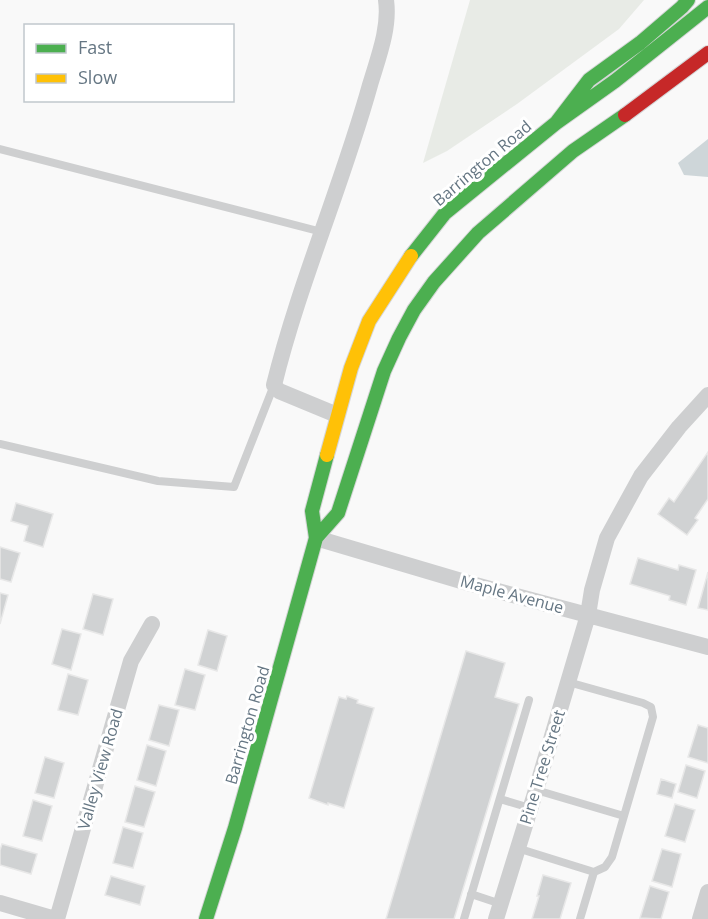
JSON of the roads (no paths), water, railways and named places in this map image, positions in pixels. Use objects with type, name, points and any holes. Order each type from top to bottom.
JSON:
[{"type":"main road","points":[[556,123],[589,80],[640,43],[688,0]]},
{"type":"main road","name":"Barrington Road","points":[[206,919],[235,828],[316,538],[312,511],[337,415],[351,368],[369,321],[406,263],[445,213],[556,123],[615,81],[708,7]]},
{"type":"main road","name":"Barrington Road","points":[[316,538],[338,513],[384,371],[414,310],[434,282],[478,233],[573,151],[708,53]]},
{"type":"street","points":[[337,415],[279,391],[274,385],[284,343],[360,123],[386,30],[386,0]]},
{"type":"street","name":"Pine Tree Street","points":[[498,911],[588,615],[592,590],[607,538],[641,476],[708,394]]},
{"type":"street","name":"Maple Avenue","points":[[316,538],[468,583],[708,647]]},
{"type":"street","name":"Valley View Road","points":[[56,919],[131,661],[152,624]]},
{"type":"street","points":[[700,919],[708,892]]},
{"type":"street","points":[[0,903],[56,919]]},
{"type":"lane","points":[[0,149],[322,232]]},
{"type":"lane","points":[[0,444],[158,481],[234,487],[274,385]]},
{"type":"lane","points":[[517,848],[594,872],[605,867],[612,857],[653,717],[651,707],[568,682]]},
{"type":"lane","points":[[464,919],[529,700]]},
{"type":"lane","points":[[536,790],[624,816]]},
{"type":"lane","points":[[500,799],[530,808]]},
{"type":"lane","points":[[580,919],[594,872]]},
{"type":"lane","points":[[471,894],[498,911]]}]
